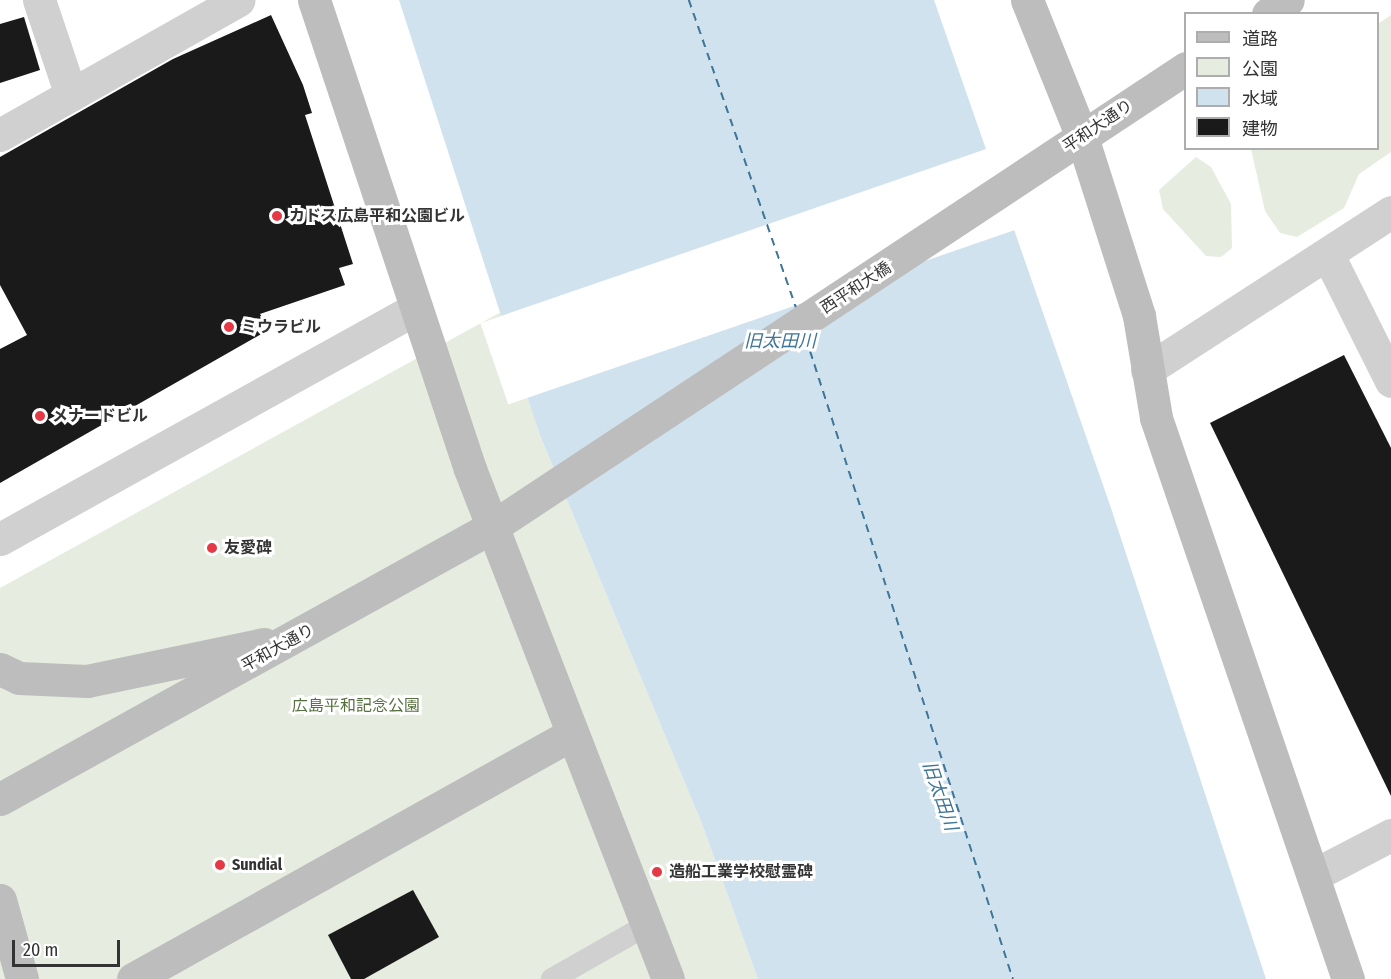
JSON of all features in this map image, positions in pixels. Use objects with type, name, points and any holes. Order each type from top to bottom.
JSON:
[{"type":"street","points":[[39,0],[71,94]]},
{"type":"street","points":[[0,135],[239,0]]},
{"type":"street","points":[[314,0],[416,308],[492,527],[668,979]]},
{"type":"street","points":[[1028,0],[1083,137],[1139,316],[1156,418],[1314,874],[1348,979]]},
{"type":"street","points":[[1271,12],[1288,0]]},
{"type":"street","name":"平和大通り","points":[[1011,186],[1184,69]]},
{"type":"street","name":"西平和大橋","points":[[552,489],[1011,186]]},
{"type":"street","points":[[1147,370],[1328,255],[1391,212]]},
{"type":"street","points":[[1328,255],[1391,381]]},
{"type":"street","points":[[0,538],[416,308]]},
{"type":"street","name":"平和大通り","points":[[0,799],[298,637],[492,527],[552,489]]},
{"type":"street","points":[[0,669],[19,678],[87,681],[298,637]]},
{"type":"street","points":[[132,979],[572,734]]},
{"type":"street","points":[[1314,874],[1391,834]]},
{"type":"street","points":[[0,900],[22,979]]},
{"type":"lane","points":[[552,979],[647,925]]},
{"type":"green space","points":[[1391,15],[1391,152],[1359,174],[1344,208],[1297,237],[1280,233],[1265,211],[1251,150],[1379,150],[1379,23]]},
{"type":"green space","points":[[1196,157],[1211,167],[1231,204],[1232,248],[1221,257],[1206,256],[1163,209],[1159,190]]},
{"type":"green space","name":"広島平和記念公園","points":[[501,312],[539,433],[702,824],[758,979],[0,979],[0,588]]},
{"type":"water","name":"旧太田川","points":[[399,0],[934,0],[1111,508],[1266,979],[758,979],[702,824],[539,433]]},
{"type":"pier","points":[[989,148],[1017,229],[508,404],[480,323]]},
{"type":"building","points":[[271,15],[303,85],[312,113],[305,115],[353,264],[339,268],[345,285],[260,314],[270,329],[0,483],[0,349],[27,335],[0,285],[0,157],[173,59]]},
{"type":"building","points":[[24,17],[40,70],[0,83],[0,24]]},
{"type":"building","points":[[1344,355],[1391,448],[1391,796],[1210,423]]},
{"type":"building","points":[[413,890],[439,937],[364,979],[351,979],[328,935]]},
{"type":"ferry route","points":[[689,0],[796,308]]},
{"type":"ferry route","points":[[806,338],[1013,979]]},
{"type":"place","name":"カドス広島平和公園ビル","points":[[277,216]]},
{"type":"place","name":"ミウラビル","points":[[229,327]]},
{"type":"place","name":"メナードビル","points":[[40,416]]},
{"type":"place","name":"友愛碑","points":[[212,548]]},
{"type":"place","name":"Sundial","points":[[220,865]]},
{"type":"place","name":"造船工業学校慰霊碑","points":[[657,872]]}]
